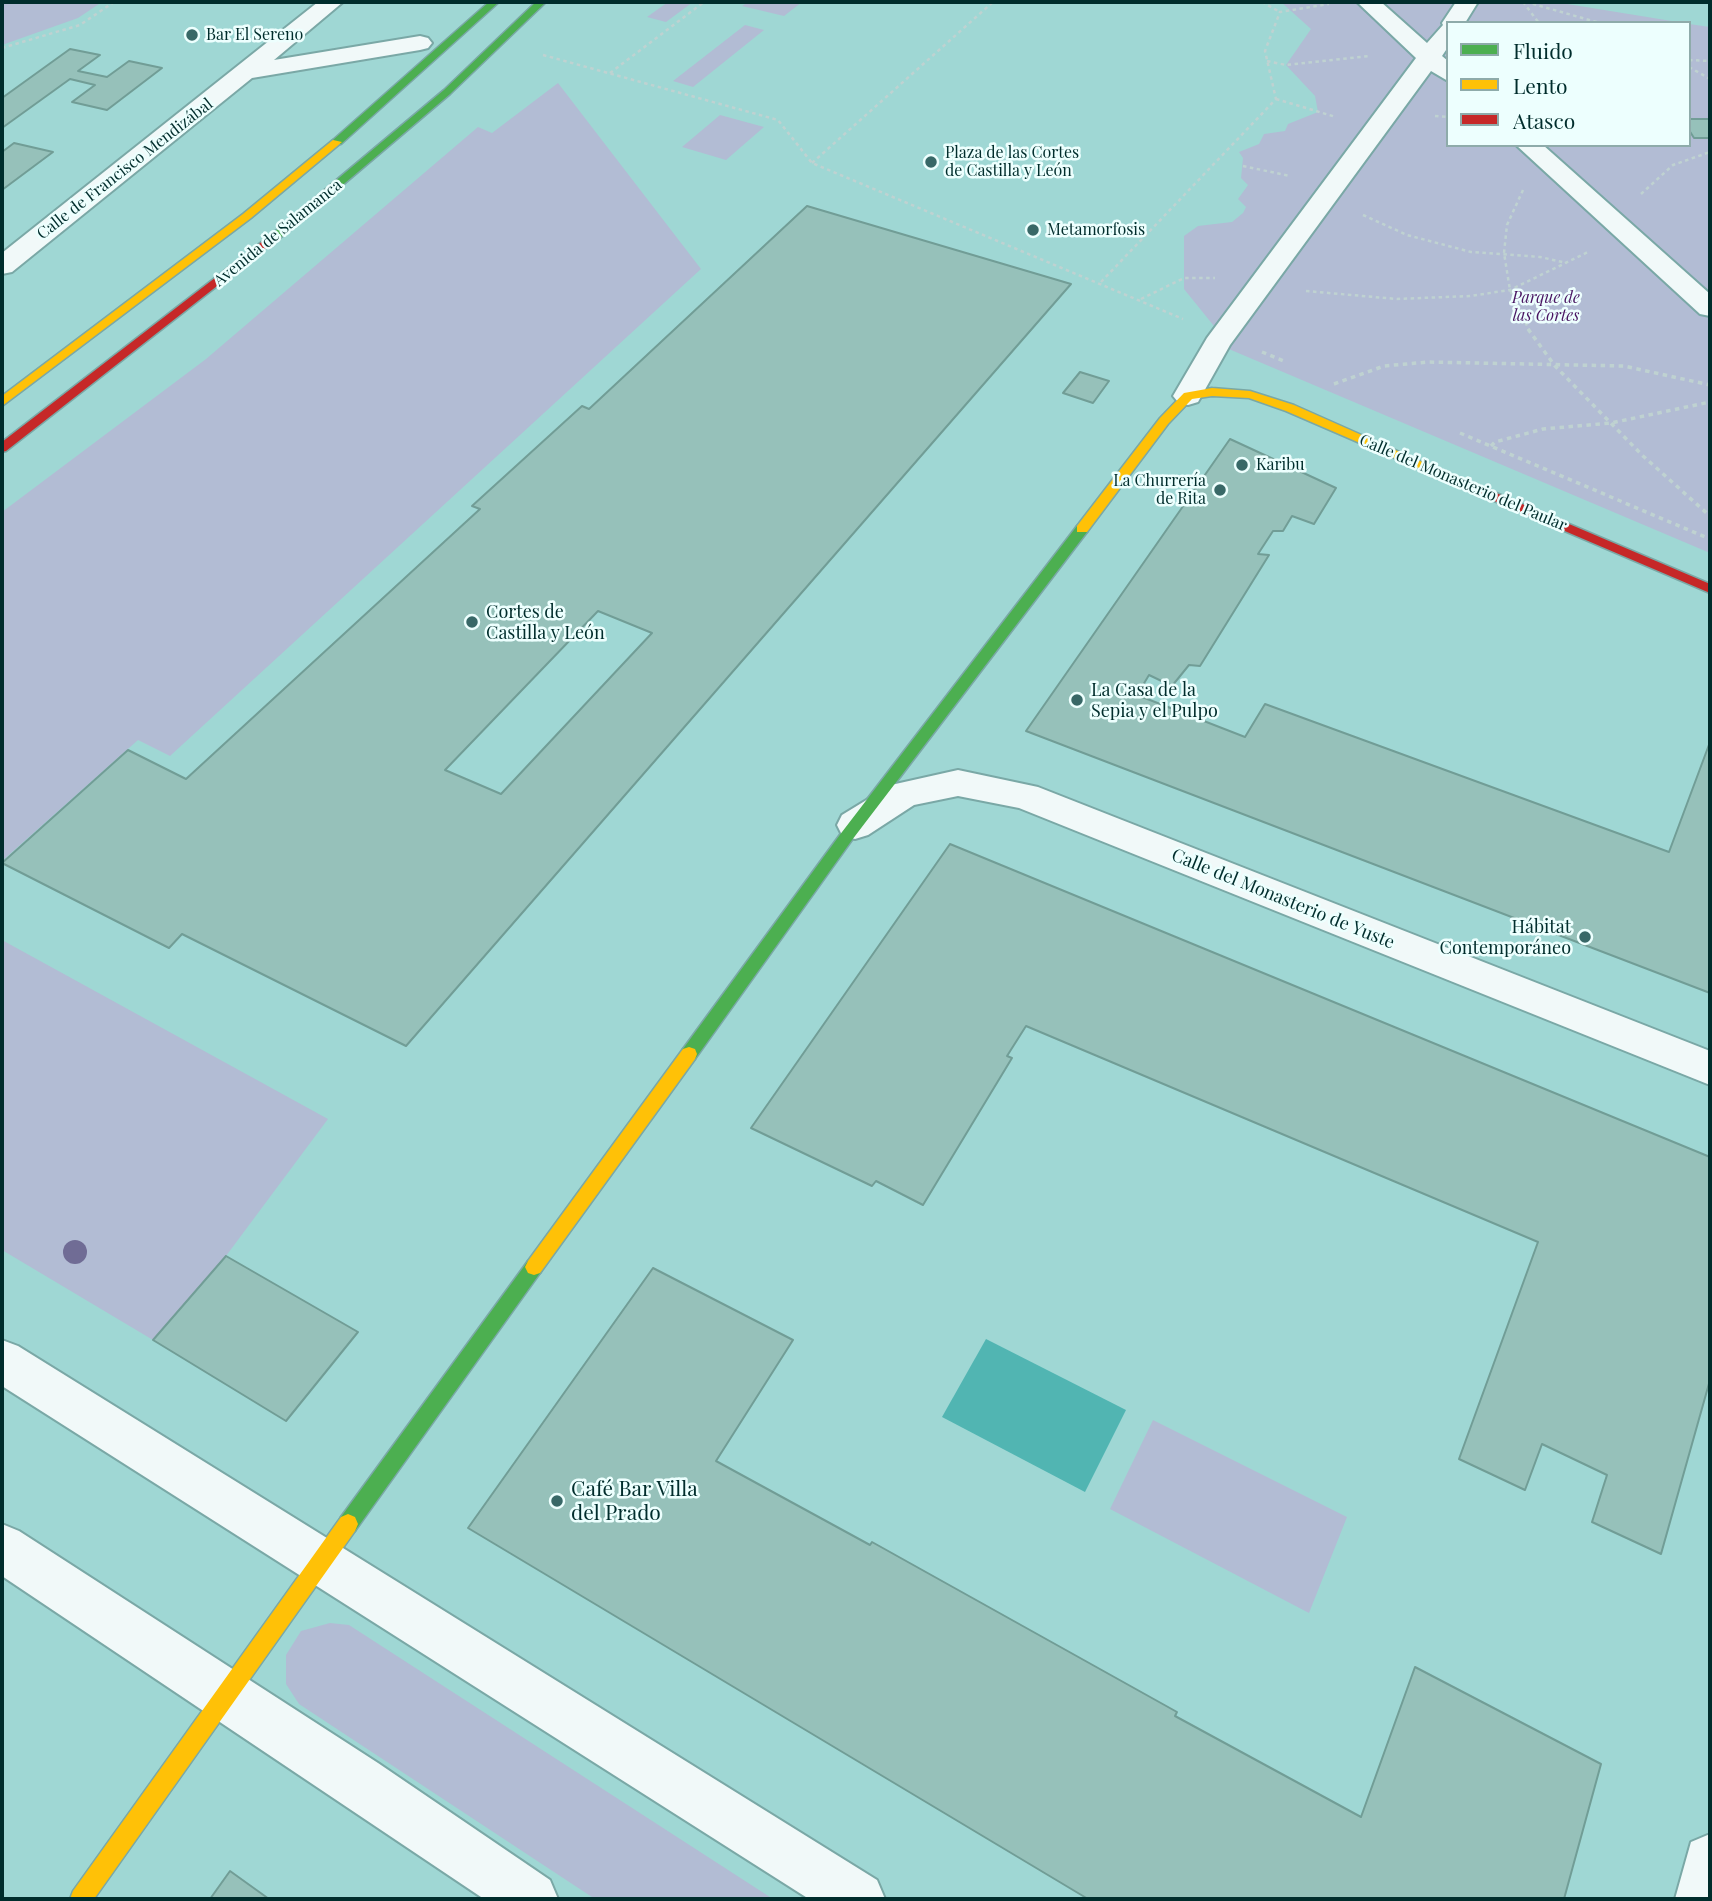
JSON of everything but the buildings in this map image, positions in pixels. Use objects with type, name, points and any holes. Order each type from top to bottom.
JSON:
[{"type":"main road","name":"Avenida de Salamanca","points":[[2,402],[247,216],[365,119],[494,2]]},
{"type":"main road","name":"Avenida de Salamanca","points":[[2,448],[290,225],[447,92],[541,2]]},
{"type":"main road","points":[[420,43],[456,37]]},
{"type":"main road","points":[[81,1899],[322,1560],[855,825],[1164,421],[1200,394]]},
{"type":"main road","name":"Calle del Monasterio del Paular","points":[[1200,394],[1250,395],[1290,408],[1710,589]]},
{"type":"street","name":"Calle de Francisco Mendizábal","points":[[2,265],[332,2]]},
{"type":"street","points":[[1368,2],[1432,60]]},
{"type":"street","points":[[1454,21],[1467,2]]},
{"type":"street","points":[[1200,394],[1217,344],[1432,60],[1446,35]]},
{"type":"street","name":"Calle de Francisco Mendizábal","points":[[247,72],[420,43]]},
{"type":"street","points":[[1534,151],[1710,308]]},
{"type":"street","name":"Calle del Monasterio de Yuste","points":[[855,825],[904,794],[958,783],[1025,796],[1710,1068]]},
{"type":"street","points":[[2,1361],[858,1899]]},
{"type":"street","points":[[2,1548],[531,1899]]},
{"type":"street","points":[[1702,1899],[1710,1861]]},
{"type":"path","points":[[2,48],[80,25],[114,2]]},
{"type":"path","points":[[609,74],[704,2]]},
{"type":"path","points":[[812,163],[993,2]]},
{"type":"path","points":[[1262,2],[1280,12],[1330,4]]},
{"type":"path","points":[[1525,2],[1538,21]]},
{"type":"path","points":[[1525,2],[1593,21]]},
{"type":"path","points":[[1101,282],[1276,99],[1265,51],[1280,12]]},
{"type":"path","points":[[543,55],[778,120],[812,163],[1166,311]]},
{"type":"path","points":[[1268,61],[1286,65],[1432,60]]},
{"type":"path","points":[[1691,60],[1710,61]]},
{"type":"path","points":[[1691,68],[1710,79]]},
{"type":"path","points":[[1534,151],[1507,225],[1504,253],[1510,290],[1524,323],[1555,366],[1710,516]]},
{"type":"path","points":[[1140,299],[1184,278],[1264,281],[1314,292],[1397,299],[1470,296],[1510,290],[1587,254],[1642,192],[1673,165],[1696,154],[1710,152]]},
{"type":"path","points":[[1325,198],[1407,235],[1471,251],[1504,253],[1568,264]]},
{"type":"path","points":[[1290,408],[1321,389],[1384,366],[1428,362],[1624,366],[1710,385]]},
{"type":"path","points":[[1491,446],[1543,429],[1611,423],[1710,402]]},
{"type":"green space","points":[[2,2],[102,2],[78,18],[2,45]]},
{"type":"green space","points":[[668,2],[693,2],[666,22],[647,17]]},
{"type":"green space","points":[[748,2],[802,2],[784,16],[742,6]]},
{"type":"green space","name":"Parque de las Cortes","points":[[1281,2],[1555,2],[1672,21],[1446,21],[1446,147],[1691,147],[1691,24],[1710,27],[1710,553],[1217,344],[1222,336],[1184,289],[1184,236],[1198,226],[1232,222],[1243,213],[1246,207],[1238,199],[1248,185],[1241,178],[1243,158],[1239,152],[1259,144],[1264,134],[1285,131],[1288,124],[1318,112],[1315,96],[1286,65],[1311,29]]},
{"type":"green space","points":[[745,25],[764,30],[693,87],[673,81]]},
{"type":"green space","points":[[558,83],[701,269],[170,756],[138,740],[2,861],[2,512],[206,359],[478,127],[492,133]]},
{"type":"green space","points":[[720,115],[764,127],[726,160],[682,147]]},
{"type":"green space","points":[[2,940],[328,1119],[226,1256],[153,1340],[2,1250]]},
{"type":"green space","points":[[1153,1420],[1347,1517],[1309,1613],[1110,1509]]},
{"type":"green space","points":[[330,1623],[349,1625],[773,1899],[595,1899],[299,1704],[286,1684],[286,1655],[301,1631]]},
{"type":"water","points":[[986,1339],[1126,1410],[1085,1492],[942,1417]]},
{"type":"traffic: fast","points":[[337,142],[494,2]]},
{"type":"traffic: fast","points":[[276,236],[447,92],[541,2]]},
{"type":"traffic: fast","points":[[689,1054],[847,836],[1082,529]]},
{"type":"traffic: fast","points":[[348,1524],[534,1267]]},
{"type":"traffic: slow","points":[[2,402],[247,216],[337,142]]},
{"type":"traffic: slow","points":[[1082,529],[1164,421],[1188,396],[1212,392],[1250,395],[1290,408],[1468,485]]},
{"type":"traffic: slow","points":[[534,1267],[689,1054]]},
{"type":"traffic: slow","points":[[81,1899],[348,1524]]},
{"type":"traffic: jam","points":[[2,448],[276,236]]},
{"type":"traffic: jam","points":[[1468,485],[1710,589]]},
{"type":"place","name":"Bar El Sereno","points":[[192,35]]},
{"type":"place","name":"Plaza de las Cortes de Castilla y León","points":[[931,162]]},
{"type":"place","name":"Metamorfosis","points":[[1033,230]]},
{"type":"place","name":"Karibu","points":[[1242,465]]},
{"type":"place","name":"La Churrería de Rita","points":[[1220,490]]},
{"type":"place","name":"Cortes de Castilla y León","points":[[472,622]]},
{"type":"place","name":"La Casa de la Sepia y el Pulpo","points":[[1077,700]]},
{"type":"place","name":"Hábitat Contemporáneo","points":[[1585,937]]},
{"type":"place","name":"Café Bar Villa del Prado","points":[[557,1501]]}]
